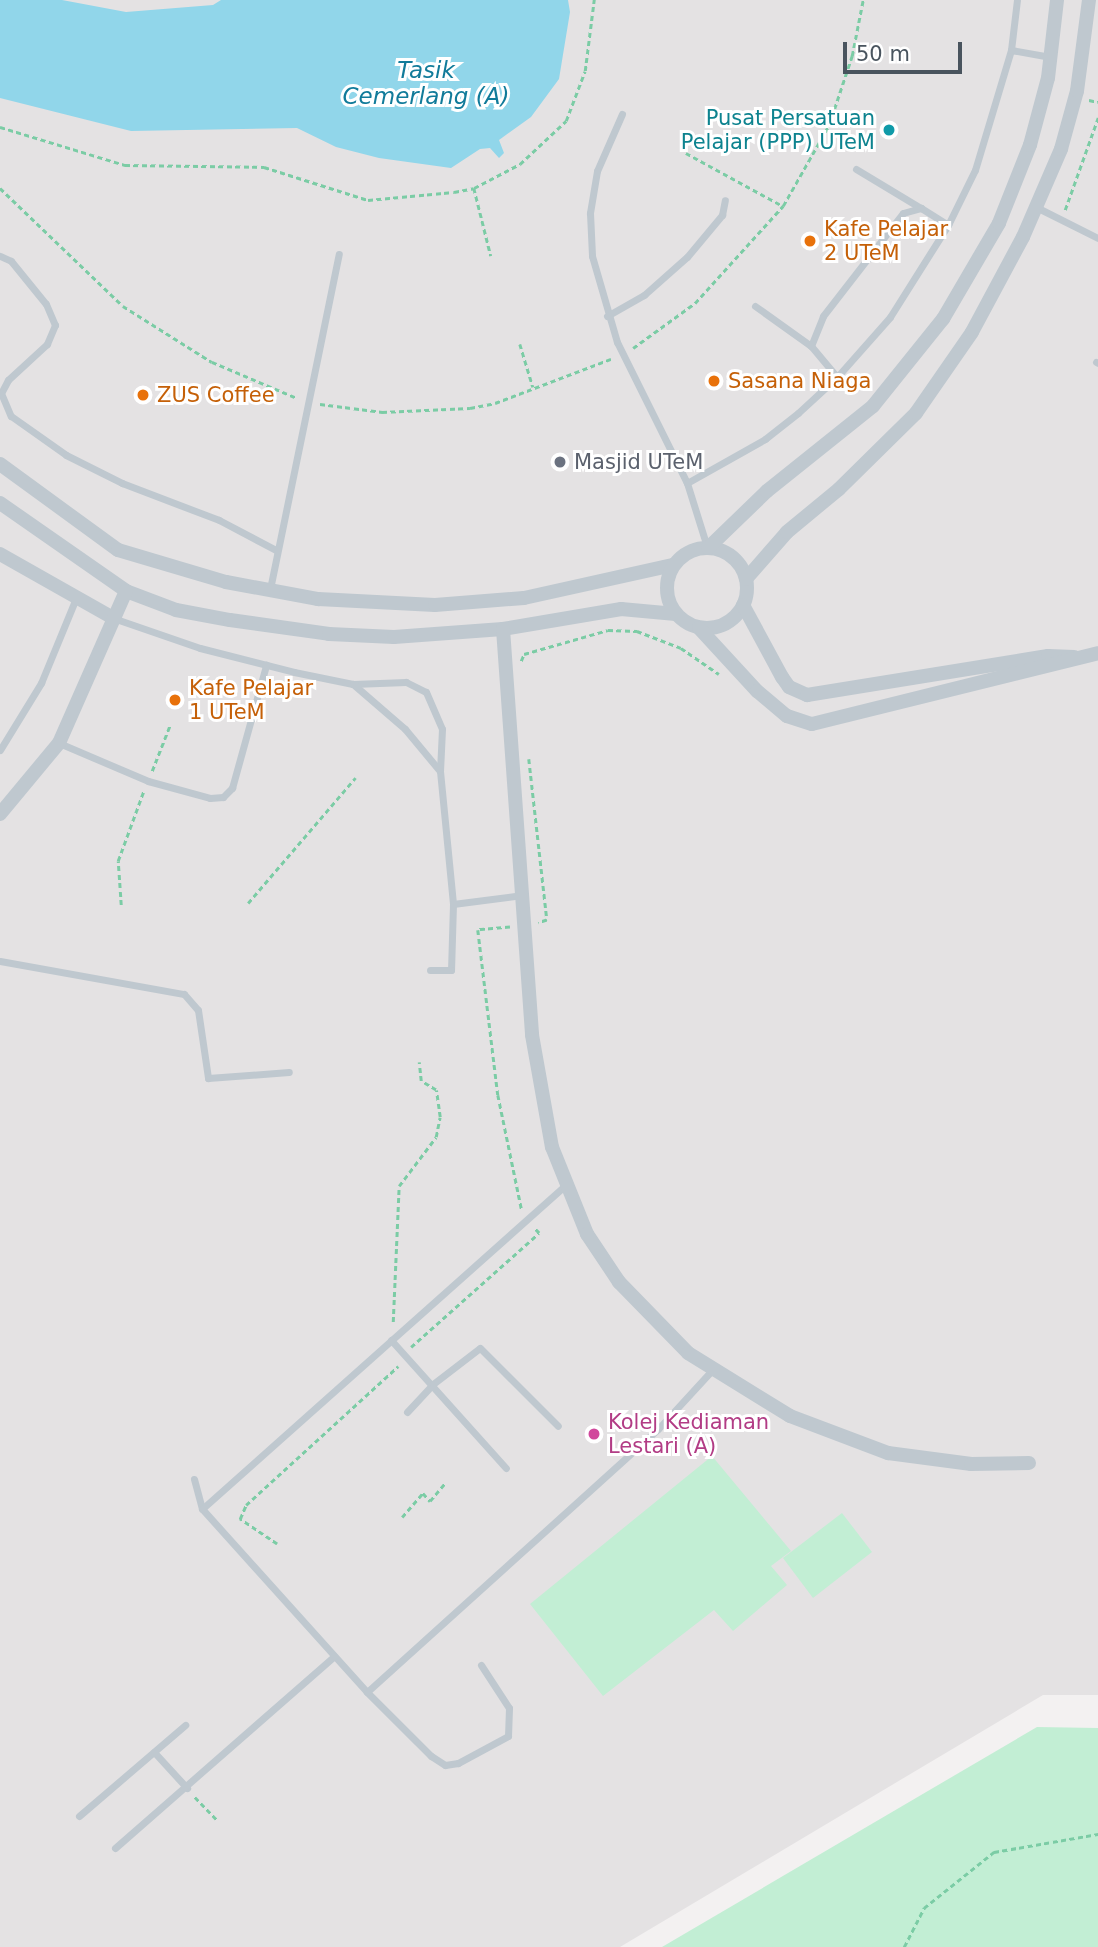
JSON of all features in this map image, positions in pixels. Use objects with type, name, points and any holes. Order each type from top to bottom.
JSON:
[{"type":"street","points":[[676,614],[666,590],[673,565],[683,555],[708,548],[767,491],[873,406],[943,319],[999,223],[1030,145],[1051,57],[1057,0]]},
{"type":"street","points":[[1089,0],[1093,20],[1061,149],[1036,207],[972,332],[941,381],[893,436],[787,532],[746,579],[743,605],[789,687],[807,695],[1048,656],[1093,655]]},
{"type":"street","points":[[0,464],[118,550],[226,582],[318,599],[435,605],[524,598],[673,565]]},
{"type":"street","points":[[0,503],[126,591],[176,610],[329,634],[394,637],[503,629],[621,609],[676,614],[699,628],[748,682],[787,716],[812,724],[1093,655]]},
{"type":"street","points":[[708,548],[732,557],[746,579]]},
{"type":"street","points":[[0,554],[113,618]]},
{"type":"street","points":[[0,814],[59,743],[126,591]]},
{"type":"street","points":[[699,628],[725,624],[743,605]]},
{"type":"street","points":[[503,629],[541,1100],[565,1186],[587,1234],[619,1282],[652,1319],[712,1370],[790,1416],[888,1454],[971,1464],[1029,1463]]},
{"type":"lane","points":[[687,483],[765,439],[838,377],[890,317],[948,225],[975,170],[1011,50],[1017,0]]},
{"type":"lane","points":[[1011,50],[1051,57]]},
{"type":"lane","points":[[622,114],[597,171],[590,213],[592,256],[607,316],[622,353],[687,483],[708,548]]},
{"type":"lane","points":[[856,169],[948,225]]},
{"type":"lane","points":[[607,316],[643,295],[687,257],[722,215],[725,200]]},
{"type":"lane","points":[[1036,207],[1098,238]]},
{"type":"lane","points":[[811,346],[823,316],[903,213],[921,208]]},
{"type":"lane","points":[[270,589],[307,402],[318,369],[339,254]]},
{"type":"lane","points":[[0,256],[10,261],[46,304],[55,325],[47,344],[8,380],[1,393],[11,415],[77,460],[219,520],[276,550]]},
{"type":"lane","points":[[755,306],[811,346],[838,377]]},
{"type":"lane","points":[[0,751],[41,682],[76,598]]},
{"type":"lane","points":[[113,618],[266,665],[353,684],[406,682],[426,692],[442,729],[440,771],[453,904],[451,970],[430,970]]},
{"type":"lane","points":[[59,743],[148,781],[210,798],[229,793],[266,665]]},
{"type":"lane","points":[[353,684],[413,737],[440,771]]},
{"type":"lane","points":[[453,904],[523,894]]},
{"type":"lane","points":[[0,961],[184,994],[198,1010],[208,1078],[289,1072]]},
{"type":"lane","points":[[202,1509],[565,1186]]},
{"type":"lane","points":[[391,1340],[506,1468]]},
{"type":"lane","points":[[407,1412],[433,1384],[480,1348],[558,1426]]},
{"type":"lane","points":[[367,1692],[658,1429],[712,1370]]},
{"type":"lane","points":[[194,1479],[202,1509],[367,1692],[431,1756],[445,1765],[458,1763],[509,1736],[512,1723],[509,1708],[481,1665]]},
{"type":"lane","points":[[115,1848],[187,1788],[334,1656]]},
{"type":"lane","points":[[79,1816],[185,1725]]},
{"type":"lane","points":[[154,1752],[187,1788]]},
{"type":"path","points":[[0,127],[125,165],[264,167],[368,200],[409,200],[474,188],[520,164],[566,121],[585,71],[594,0]]},
{"type":"path","points":[[0,188],[123,306],[212,362],[307,402],[382,412],[445,411],[495,403],[622,353],[695,303],[783,206],[829,125],[852,56],[863,0]]},
{"type":"path","points":[[1065,210],[1098,118]]},
{"type":"path","points":[[686,153],[783,206]]},
{"type":"path","points":[[474,188],[491,256]]},
{"type":"path","points":[[520,344],[533,387]]},
{"type":"path","points":[[520,663],[524,654],[608,630],[637,631],[681,648],[737,689],[748,682]]},
{"type":"path","points":[[121,905],[118,862],[170,725]]},
{"type":"path","points":[[412,1354],[410,1348],[539,1233],[526,1219],[518,1204],[498,1094],[478,930],[525,926],[547,920],[528,752]]},
{"type":"path","points":[[248,902],[355,778]]},
{"type":"path","points":[[391,1340],[399,1186],[436,1137],[440,1117],[436,1090],[421,1082],[419,1062]]},
{"type":"path","points":[[277,1544],[240,1518],[246,1505],[404,1363]]},
{"type":"path","points":[[402,1517],[423,1493],[430,1501],[446,1482]]},
{"type":"path","points":[[187,1788],[217,1820]]},
{"type":"path","points":[[904,1947],[924,1909],[994,1852],[1098,1833]]},
{"type":"shaded area","points":[[0,0],[1098,0],[1098,1695],[1043,1695],[620,1947],[0,1947]]},
{"type":"green space","points":[[712,1456],[791,1551],[771,1566],[787,1585],[733,1631],[714,1610],[603,1696],[530,1604]]},
{"type":"green space","points":[[842,1513],[872,1552],[813,1598],[783,1558]]},
{"type":"green space","points":[[1037,1727],[1098,1728],[1098,1947],[662,1947]]},
{"type":"water","name":"Tasik Cemerlang (A)","points":[[0,0],[62,0],[126,12],[213,5],[221,0],[568,0],[570,12],[559,79],[531,117],[499,140],[504,153],[499,158],[490,148],[480,149],[451,168],[379,158],[336,147],[297,128],[131,131],[0,98]]},
{"type":"place","name":"Pusat Persatuan Pelajar (PPP) UTeM","points":[[889,130]]},
{"type":"place","name":"Kafe Pelajar 2 UTeM","points":[[810,241]]},
{"type":"place","name":"Sasana Niaga","points":[[714,381]]},
{"type":"place","name":"ZUS Coffee","points":[[143,395]]},
{"type":"place","name":"Masjid UTeM","points":[[560,462]]},
{"type":"place","name":"Kafe Pelajar 1 UTeM","points":[[175,700]]},
{"type":"place","name":"Kolej Kediaman Lestari (A)","points":[[594,1434]]}]
